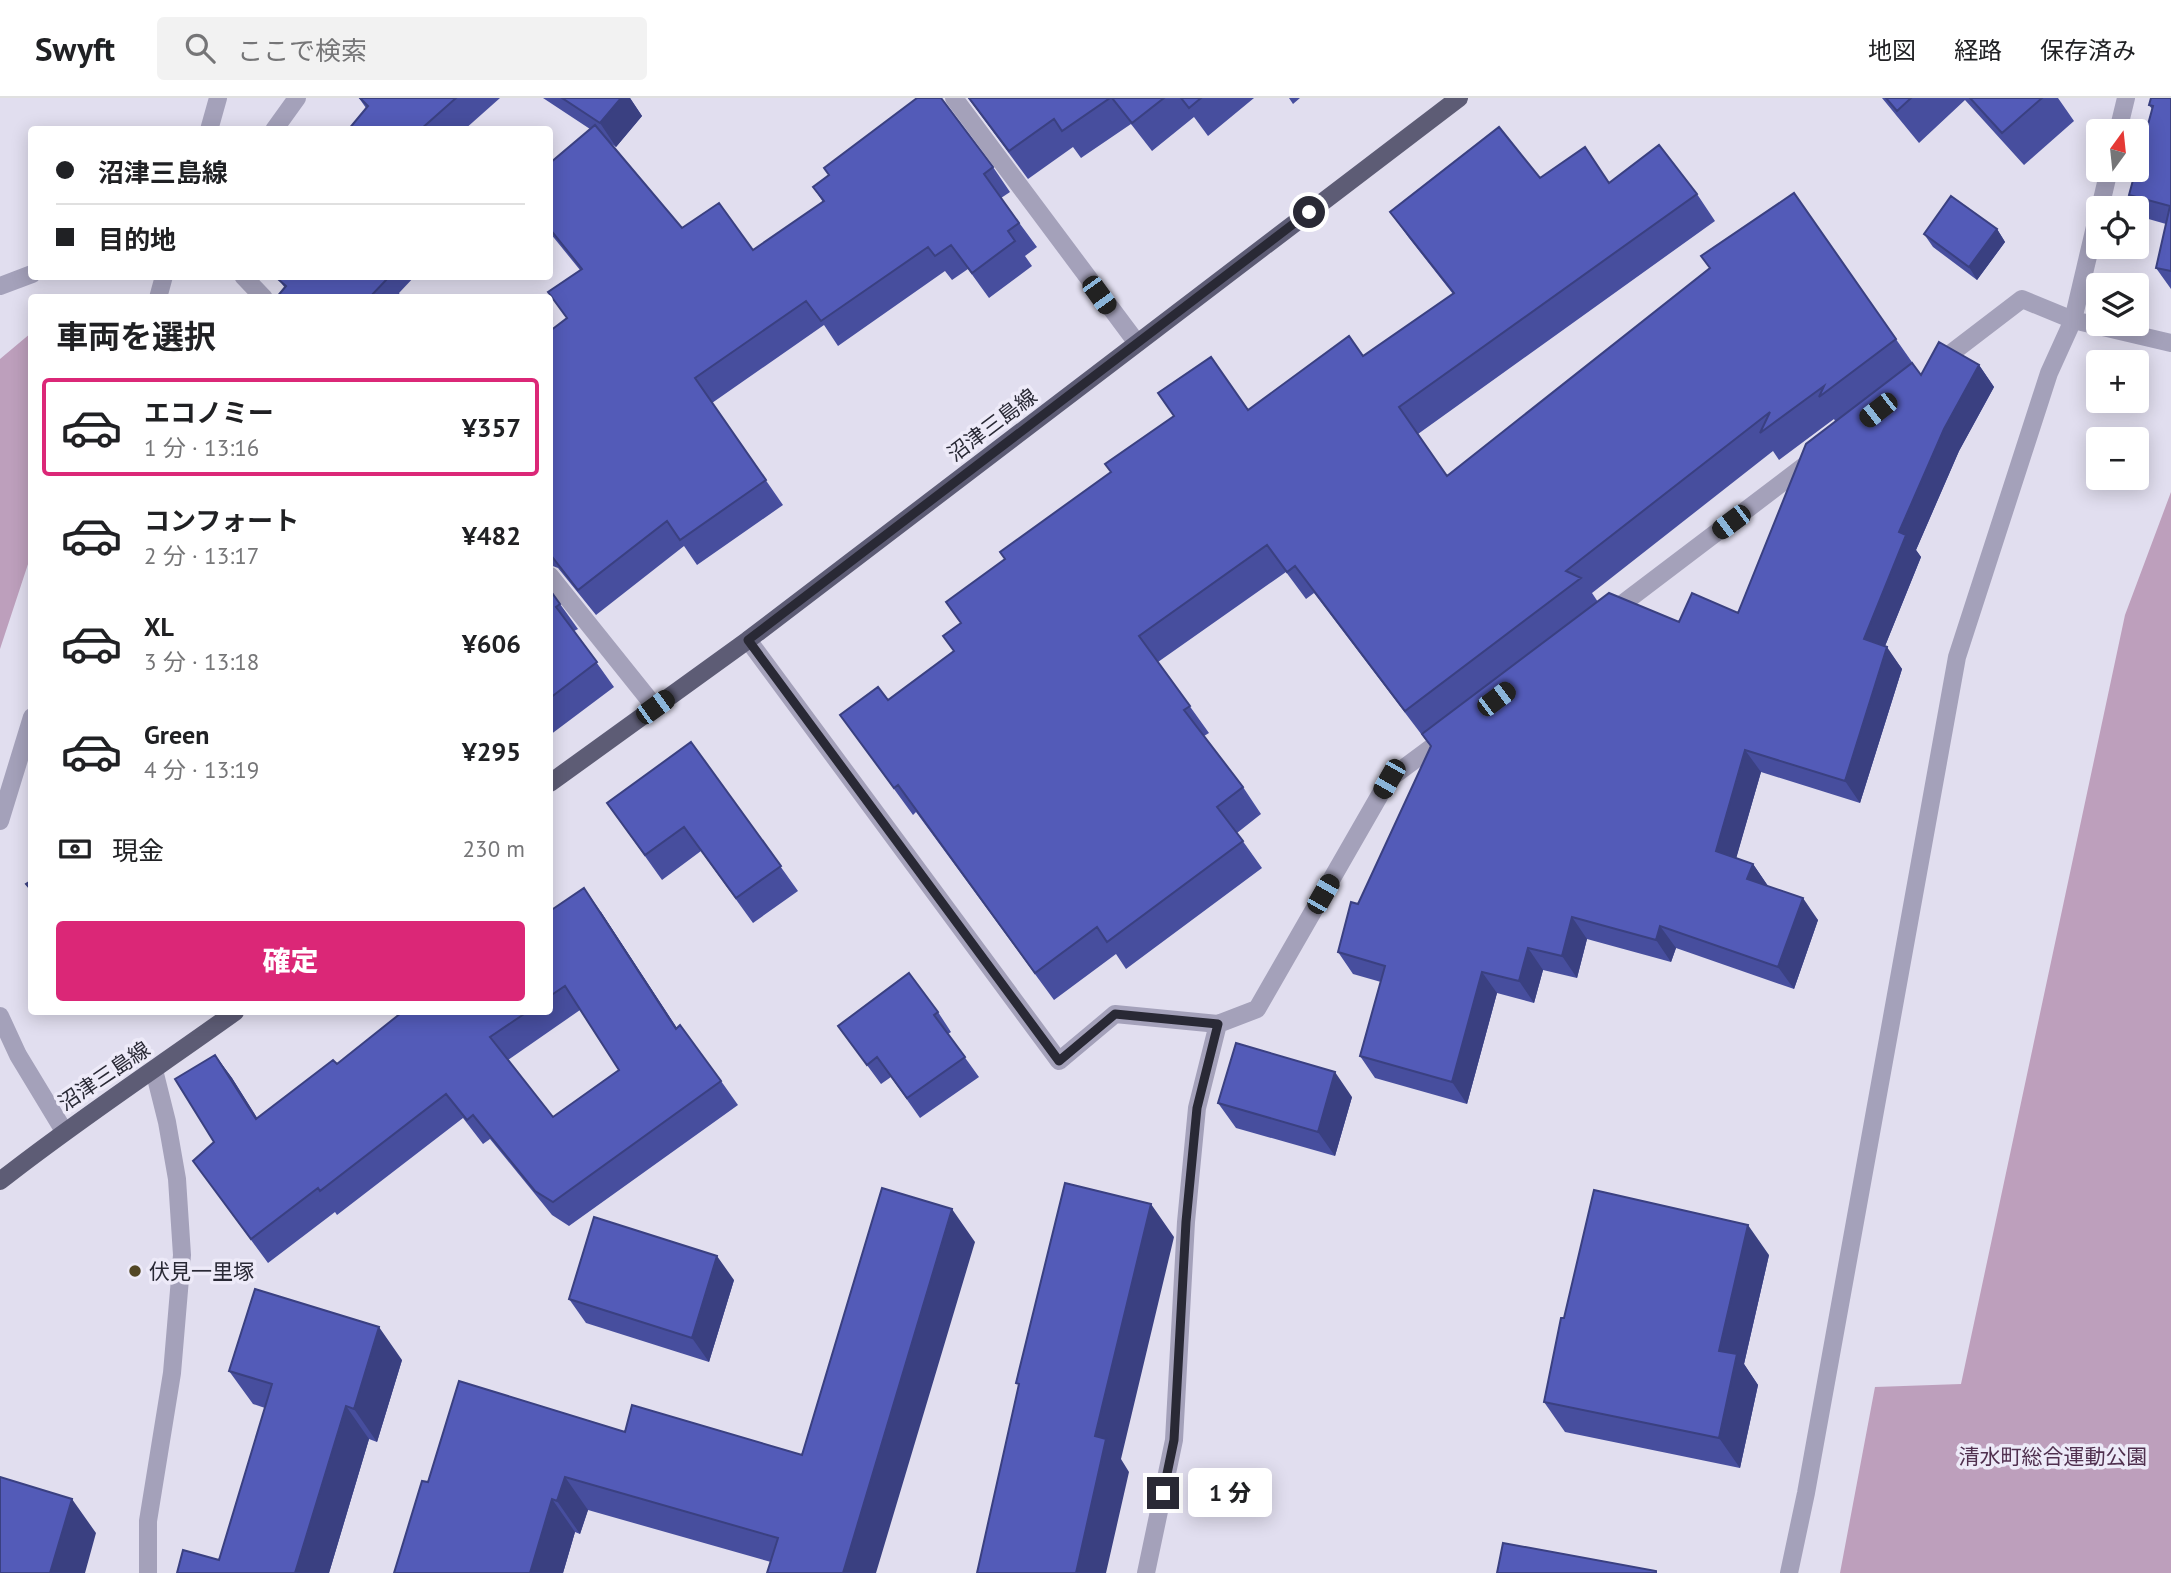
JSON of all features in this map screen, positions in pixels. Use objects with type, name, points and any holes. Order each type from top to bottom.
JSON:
[{"type":"main road","name":"沼津三島線","points":[[553,781],[748,640],[1459,98]]},
{"type":"main road","name":"沼津三島線","points":[[0,1181],[64,1130],[230,1015]]},
{"type":"street","points":[[210,126],[218,98]]},
{"type":"street","points":[[277,126],[297,98]]},
{"type":"street","points":[[954,98],[1137,343]]},
{"type":"street","points":[[2121,119],[2126,98]]},
{"type":"street","points":[[1789,1573],[1806,1493],[1957,657],[2049,373],[2073,320],[2087,259]]},
{"type":"street","points":[[0,286],[28,276]]},
{"type":"street","points":[[247,280],[260,294]]},
{"type":"street","points":[[1925,374],[2022,299],[2073,320],[2171,343]]},
{"type":"street","points":[[1598,622],[1828,448]]},
{"type":"street","points":[[553,580],[655,707]]},
{"type":"street","points":[[748,640],[1059,1061],[1115,1014],[1218,1024],[1256,1009],[1389,779],[1466,721]]},
{"type":"street","points":[[0,821],[28,730]]},
{"type":"street","points":[[0,1016],[18,1055],[64,1130]]},
{"type":"street","points":[[1146,1573],[1174,1440],[1186,1222],[1197,1108],[1218,1024]]},
{"type":"street","points":[[148,1573],[148,1521],[173,1373],[182,1255],[177,1179],[154,1070]]},
{"type":"green space","points":[[28,336],[28,564],[0,649],[0,359]]},
{"type":"green space","name":"清水町総合運動公園","points":[[2171,492],[2171,1573],[1840,1573],[1875,1387],[1961,1384],[2125,615]]},
{"type":"building","points":[[360,98],[456,98],[424,126],[351,126],[368,106]]},
{"type":"building","points":[[562,98],[621,98],[600,123]]},
{"type":"building","points":[[917,98],[941,98],[993,167],[984,174],[1019,223],[1008,231],[1015,241],[972,273],[951,245],[935,256],[928,247],[821,321],[806,301],[695,378],[766,480],[680,540],[667,521],[578,590],[553,558],[553,329],[567,318],[553,299],[553,294],[548,292],[582,269],[553,233],[553,160],[595,125],[682,228],[719,203],[753,250],[824,201],[813,187],[829,175],[824,168]]},
{"type":"building","points":[[969,98],[1110,98],[1062,131],[1054,119],[1009,151]]},
{"type":"building","points":[[1112,98],[1164,98],[1132,123]]},
{"type":"building","points":[[1181,98],[1201,98],[1189,108]]},
{"type":"building","points":[[1886,98],[1911,98],[1897,111]]},
{"type":"building","points":[[1970,98],[2042,98],[2002,133]]},
{"type":"building","points":[[2151,98],[2171,98],[2171,271],[2156,268],[2170,206],[2149,200],[2149,196],[2129,195],[2133,182],[2149,182],[2149,121],[2153,106],[2149,105]]},
{"type":"building","points":[[1499,127],[1540,178],[1585,147],[1609,183],[1659,145],[1697,194],[1399,407],[1447,476],[1710,268],[1701,256],[1794,193],[1896,339],[1819,397],[1824,386],[1760,433],[1770,412],[1566,571],[1581,578],[1405,711],[1295,566],[1287,572],[1267,545],[1139,636],[1190,706],[1184,710],[1243,787],[1217,807],[1243,841],[1107,942],[1097,927],[1035,973],[898,785],[894,788],[840,715],[878,687],[888,700],[954,651],[943,636],[961,623],[946,602],[1005,559],[1000,552],[1111,472],[1105,464],[1174,416],[1158,393],[1211,357],[1248,410],[1349,336],[1363,356],[1454,293],[1390,212]]},
{"type":"building","points":[[1951,196],[1997,229],[1969,267],[1924,234]]},
{"type":"building","points":[[279,280],[386,280],[373,294],[279,294],[286,286]]},
{"type":"building","points":[[1939,342],[1979,365],[1944,429],[1899,532],[1906,535],[1864,639],[1887,647],[1845,781],[1745,750],[1716,851],[1753,864],[1747,879],[1803,898],[1778,967],[1660,926],[1656,940],[1572,917],[1562,956],[1528,948],[1519,981],[1482,972],[1452,1082],[1360,1056],[1385,966],[1338,952],[1351,902],[1358,904],[1431,746],[1422,734],[1609,593],[1679,622],[1692,593],[1738,613],[1806,444],[1912,363],[1921,375]]},
{"type":"building","points":[[553,594],[560,604],[556,607],[597,662],[553,696]]},
{"type":"building","points":[[691,742],[781,866],[736,898],[684,827],[645,855],[607,803]]},
{"type":"building","points":[[584,888],[676,1029],[680,1025],[721,1081],[553,1202],[535,1191],[473,1115],[467,1120],[446,1094],[320,1191],[318,1188],[251,1239],[193,1161],[214,1142],[175,1079],[215,1055],[256,1119],[333,1060],[337,1064],[398,1015],[523,1015],[490,1037],[553,1117],[619,1070],[565,986],[553,994],[553,909]]},
{"type":"building","points":[[909,973],[938,1012],[934,1015],[965,1057],[907,1098],[877,1057],[867,1065],[838,1026]]},
{"type":"building","points":[[1236,1043],[1335,1072],[1318,1132],[1218,1103]]},
{"type":"building","points":[[1065,1183],[1151,1204],[1095,1436],[1106,1439],[1076,1573],[977,1573],[1019,1384],[1016,1383]]},
{"type":"building","points":[[882,1188],[952,1209],[843,1573],[767,1573],[778,1538],[565,1477],[557,1501],[552,1499],[530,1573],[394,1573],[422,1481],[428,1482],[459,1381],[625,1432],[632,1405],[802,1455]]},
{"type":"building","points":[[1594,1190],[1748,1225],[1719,1351],[1737,1354],[1719,1438],[1544,1402],[1561,1318],[1564,1318]]},
{"type":"building","points":[[594,1217],[717,1256],[692,1338],[569,1299]]},
{"type":"building","points":[[255,1289],[379,1327],[354,1409],[346,1406],[295,1573],[177,1573],[183,1550],[219,1560],[272,1384],[229,1371]]},
{"type":"building","points":[[0,1477],[72,1499],[50,1573],[0,1573]]},
{"type":"building","points":[[1503,1543],[1656,1571],[1656,1573],[1497,1573]]},
{"type":"place","name":"伏見一里塚","points":[[135,1271]]},
{"type":"route","points":[[1163,1493],[1174,1440],[1186,1222],[1197,1108],[1218,1024],[1115,1014],[1059,1061],[748,640],[1309,212]]}]
